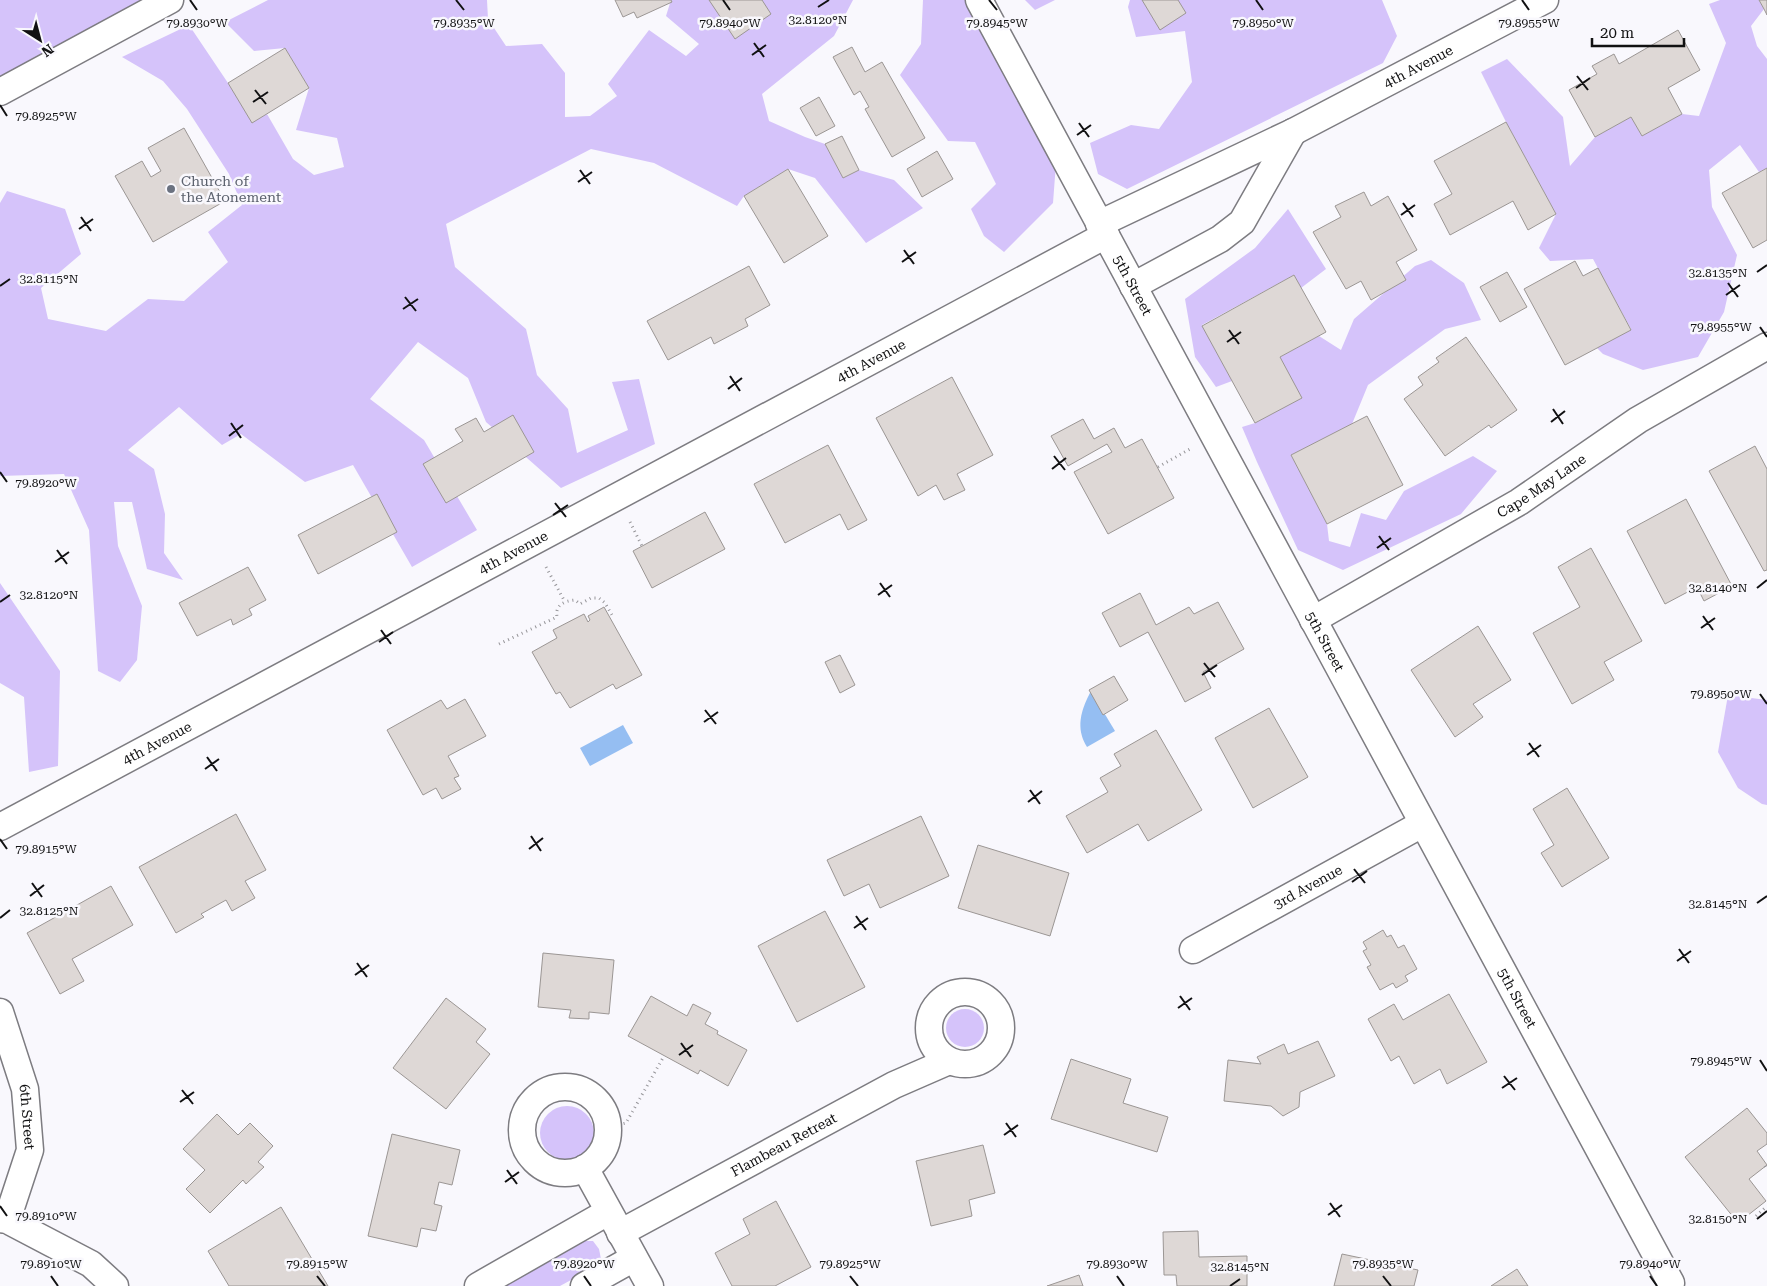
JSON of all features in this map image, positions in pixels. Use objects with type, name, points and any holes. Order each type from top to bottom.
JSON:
[{"type":"street","points":[[0,92],[170,0]]},
{"type":"street","name":"5th Street","points":[[979,0],[1671,1283]]},
{"type":"street","name":"4th Avenue","points":[[0,827],[993,297],[1102,230],[1545,0]]},
{"type":"street","points":[[1133,286],[1220,238],[1242,222],[1293,132]]},
{"type":"street","name":"Cape May Lane","points":[[1313,620],[1519,502],[1638,420],[1767,346]]},
{"type":"street","name":"3rd Avenue","points":[[1193,950],[1422,824]]},
{"type":"street","name":"6th Street","points":[[0,1012],[25,1089],[30,1150],[3,1219]]},
{"type":"street","name":"Flambeau Retreat","points":[[478,1286],[614,1223],[894,1084],[949,1061]]},
{"type":"street","points":[[559,1087],[574,1087],[587,1092],[598,1101],[606,1114],[609,1127],[607,1142],[601,1155],[586,1168],[564,1174],[550,1171],[538,1164],[528,1153],[522,1140],[522,1126],[526,1112],[534,1100],[546,1091],[559,1087]]},
{"type":"street","points":[[586,1168],[614,1223],[650,1286]]},
{"type":"street","points":[[3,1219],[91,1264],[115,1286]]},
{"type":"street","points":[[584,1286],[634,1258]]},
{"type":"path","points":[[1158,467],[1214,436]]},
{"type":"path","points":[[533,542],[565,602]]},
{"type":"path","points":[[499,644],[557,617],[556,611],[559,605],[565,602],[575,600],[580,604],[592,598],[599,598],[605,603],[612,615]]},
{"type":"path","points":[[609,1127],[626,1123],[664,1056]]},
{"type":"path","points":[[1756,1216],[1767,1206]]},
{"type":"shaded area","points":[[0,0],[144,0],[0,77]]},
{"type":"shaded area","points":[[268,0],[487,0],[488,19],[506,46],[542,44],[565,73],[565,117],[590,116],[617,96],[608,84],[649,30],[686,56],[699,44],[666,16],[671,0],[853,0],[834,36],[762,94],[769,121],[825,144],[843,178],[859,170],[894,180],[923,208],[866,243],[815,178],[788,169],[744,196],[737,206],[654,163],[591,149],[446,224],[455,267],[526,329],[537,375],[568,409],[577,453],[628,430],[612,382],[639,379],[655,444],[561,488],[486,422],[468,378],[418,342],[370,399],[424,440],[477,530],[412,567],[353,465],[305,482],[241,434],[222,445],[179,407],[128,450],[154,469],[165,514],[164,553],[183,580],[147,569],[132,502],[114,502],[118,546],[142,606],[137,660],[120,682],[98,671],[89,530],[64,474],[0,476],[0,203],[7,191],[65,209],[81,254],[41,288],[48,319],[106,331],[148,299],[184,301],[228,262],[208,232],[242,205],[229,174],[187,109],[163,81],[122,57],[189,25],[252,122],[267,114],[293,159],[314,175],[344,167],[337,138],[296,130],[309,88],[285,48],[254,51],[225,22]]},
{"type":"shaded area","points":[[923,0],[965,0],[1056,163],[1053,203],[1004,252],[984,236],[971,209],[996,184],[975,142],[948,141],[900,75],[921,44]]},
{"type":"shaded area","points":[[1025,0],[1055,0],[1035,10]]},
{"type":"shaded area","points":[[1130,0],[1382,0],[1397,36],[1383,63],[1127,189],[1098,174],[1090,143],[1131,125],[1159,129],[1192,82],[1185,31],[1136,37],[1128,7]]},
{"type":"shaded area","points":[[1720,0],[1759,0],[1764,9],[1751,26],[1757,46],[1767,59],[1767,168],[1759,172],[1740,145],[1709,170],[1712,207],[1737,255],[1724,312],[1698,357],[1643,370],[1603,354],[1597,348],[1631,329],[1593,259],[1550,261],[1539,248],[1556,214],[1481,72],[1507,59],[1563,117],[1570,166],[1595,137],[1631,117],[1642,136],[1682,114],[1699,116],[1726,43],[1709,4]]},
{"type":"shaded area","points":[[1288,209],[1326,269],[1301,288],[1294,275],[1202,325],[1232,381],[1216,387],[1195,357],[1185,299],[1255,248]]},
{"type":"shaded area","points":[[1431,260],[1464,283],[1481,320],[1445,329],[1368,385],[1352,424],[1291,455],[1327,524],[1329,541],[1350,547],[1361,513],[1386,520],[1404,491],[1473,456],[1497,471],[1461,514],[1343,570],[1298,550],[1242,427],[1255,423],[1301,398],[1280,357],[1319,336],[1341,350],[1354,319],[1415,266]]},
{"type":"shaded area","points":[[0,583],[60,671],[58,766],[29,772],[24,697],[0,683]]},
{"type":"shaded area","points":[[1728,695],[1767,700],[1767,805],[1762,804],[1738,788],[1718,752]]},
{"type":"shaded area","points":[[965,1009],[978,1015],[984,1028],[978,1041],[965,1047],[952,1041],[946,1028],[952,1015]]},
{"type":"shaded area","points":[[567,1106],[577,1108],[586,1114],[592,1123],[594,1133],[592,1143],[586,1152],[577,1158],[567,1160],[557,1158],[548,1152],[542,1143],[540,1133],[542,1123],[548,1114],[557,1108]]},
{"type":"shaded area","points":[[583,1241],[593,1241],[599,1249],[601,1259],[593,1268],[560,1286],[502,1286]]},
{"type":"water","points":[[1091,691],[1115,731],[1087,747],[1083,740],[1080,726],[1084,705]]},
{"type":"water","points":[[623,725],[633,743],[590,766],[580,748]]},
{"type":"building","points":[[615,0],[671,0],[672,2],[637,18],[634,12],[623,17]]},
{"type":"building","points":[[709,0],[762,0],[771,14],[735,39]]},
{"type":"building","points":[[1142,0],[1178,0],[1186,13],[1160,30]]},
{"type":"building","points":[[1759,0],[1767,0],[1767,15],[1764,9]]},
{"type":"building","points":[[1678,30],[1700,70],[1668,88],[1682,114],[1642,136],[1631,117],[1595,137],[1569,90],[1597,74],[1592,66],[1614,54],[1619,64]]},
{"type":"building","points":[[852,47],[865,72],[882,62],[925,138],[892,157],[865,109],[869,107],[860,91],[854,95],[833,57]]},
{"type":"building","points":[[285,48],[309,88],[252,123],[228,83]]},
{"type":"building","points":[[819,97],[835,126],[816,136],[800,108]]},
{"type":"building","points":[[1506,122],[1556,214],[1528,230],[1513,201],[1450,235],[1434,204],[1452,194],[1434,161]]},
{"type":"building","name":"Church of the Atonement","points":[[184,128],[225,201],[153,242],[115,176],[142,161],[151,177],[161,171],[148,148]]},
{"type":"building","points":[[842,136],[859,170],[843,178],[825,144]]},
{"type":"building","points":[[937,151],[953,179],[922,197],[907,169]]},
{"type":"building","points":[[1767,168],[1767,240],[1753,248],[1722,193]]},
{"type":"building","points":[[788,169],[828,236],[784,263],[744,196]]},
{"type":"building","points":[[1364,192],[1371,206],[1388,196],[1417,250],[1396,262],[1406,280],[1371,300],[1361,281],[1346,289],[1313,232],[1341,217],[1335,206]]},
{"type":"building","points":[[1575,261],[1583,276],[1598,268],[1631,330],[1565,365],[1524,289]]},
{"type":"building","points":[[749,266],[770,305],[745,319],[748,326],[714,344],[711,337],[668,360],[647,321]]},
{"type":"building","points":[[1507,272],[1527,307],[1500,322],[1480,287]]},
{"type":"building","points":[[1294,275],[1326,332],[1280,357],[1302,398],[1255,423],[1202,326]]},
{"type":"building","points":[[1466,337],[1517,410],[1491,428],[1489,425],[1445,456],[1404,399],[1423,385],[1418,377],[1439,362],[1436,358]]},
{"type":"building","points":[[952,377],[993,455],[957,474],[965,490],[944,500],[936,485],[918,496],[876,418]]},
{"type":"building","points":[[513,415],[534,452],[446,503],[423,464],[463,441],[455,429],[476,418],[484,432]]},
{"type":"building","points":[[1367,416],[1403,485],[1327,524],[1291,455]]},
{"type":"building","points":[[1083,419],[1094,439],[1114,428],[1125,448],[1142,439],[1174,498],[1108,534],[1074,472],[1112,452],[1107,444],[1068,466],[1051,436]]},
{"type":"building","points":[[828,445],[867,520],[848,530],[840,514],[785,543],[754,484]]},
{"type":"building","points":[[1755,446],[1767,469],[1767,570],[1764,571],[1709,471]]},
{"type":"building","points":[[377,494],[397,532],[318,574],[298,535]]},
{"type":"building","points":[[1686,499],[1732,586],[1704,601],[1697,587],[1665,604],[1627,531]]},
{"type":"building","points":[[705,512],[725,549],[652,588],[633,551]]},
{"type":"building","points":[[1591,548],[1642,641],[1604,662],[1614,680],[1572,704],[1533,633],[1580,607],[1558,567]]},
{"type":"building","points":[[248,567],[266,600],[249,609],[252,615],[233,625],[231,619],[197,636],[179,603]]},
{"type":"building","points":[[1140,593],[1156,625],[1189,607],[1194,614],[1218,602],[1244,649],[1203,672],[1211,688],[1185,702],[1148,632],[1120,647],[1102,613]]},
{"type":"building","points":[[604,607],[642,675],[616,689],[613,684],[570,708],[560,692],[556,694],[532,652],[557,638],[553,630],[584,614],[588,622],[590,620],[588,616]]},
{"type":"building","points":[[1478,626],[1511,680],[1473,704],[1483,717],[1455,737],[1411,670]]},
{"type":"building","points":[[840,655],[855,685],[840,693],[825,662]]},
{"type":"building","points":[[1114,676],[1128,700],[1103,715],[1089,690]]},
{"type":"building","points":[[465,699],[486,736],[448,756],[459,776],[454,778],[461,789],[442,799],[436,788],[423,795],[387,730],[441,700],[447,709]]},
{"type":"building","points":[[1269,708],[1308,777],[1253,808],[1215,738]]},
{"type":"building","points":[[1156,730],[1202,810],[1148,841],[1138,824],[1087,853],[1066,816],[1108,792],[1100,778],[1121,766],[1114,754]]},
{"type":"building","points":[[1567,788],[1609,858],[1562,887],[1541,853],[1554,845],[1533,809]]},
{"type":"building","points":[[236,814],[266,870],[245,881],[255,898],[232,911],[226,900],[201,914],[204,917],[176,933],[139,867]]},
{"type":"building","points":[[921,816],[949,876],[880,908],[869,884],[844,896],[827,860]]},
{"type":"building","points":[[978,845],[1069,873],[1050,936],[958,908]]},
{"type":"building","points":[[111,886],[133,925],[72,959],[84,981],[60,994],[27,933]]},
{"type":"building","points":[[825,911],[865,987],[797,1022],[758,946]]},
{"type":"building","points":[[1383,930],[1387,937],[1391,935],[1398,948],[1404,945],[1417,969],[1405,976],[1408,981],[1396,988],[1393,983],[1380,990],[1367,967],[1371,965],[1363,951],[1367,949],[1363,942]]},
{"type":"building","points":[[543,953],[614,960],[609,1014],[589,1012],[589,1019],[569,1018],[571,1010],[538,1007]]},
{"type":"building","points":[[1449,994],[1487,1062],[1447,1084],[1440,1069],[1414,1084],[1399,1056],[1391,1061],[1368,1019],[1394,1004],[1403,1020]]},
{"type":"building","points":[[651,996],[687,1016],[693,1004],[711,1013],[705,1024],[718,1031],[717,1034],[747,1050],[728,1086],[700,1070],[698,1074],[628,1036]]},
{"type":"building","points":[[446,998],[486,1029],[476,1042],[490,1054],[446,1109],[393,1068]]},
{"type":"building","points":[[1318,1041],[1335,1076],[1300,1092],[1299,1107],[1283,1116],[1271,1106],[1224,1101],[1228,1060],[1261,1064],[1257,1057],[1284,1044],[1288,1054]]},
{"type":"building","points":[[1071,1059],[1131,1079],[1123,1103],[1168,1117],[1157,1152],[1051,1119]]},
{"type":"building","points":[[1747,1108],[1767,1133],[1767,1144],[1757,1151],[1767,1165],[1749,1179],[1766,1201],[1738,1223],[1685,1157]]},
{"type":"building","points":[[217,1114],[238,1135],[250,1123],[273,1146],[258,1162],[264,1167],[246,1184],[243,1180],[210,1213],[186,1189],[205,1170],[183,1149]]},
{"type":"building","points":[[392,1134],[460,1150],[452,1185],[439,1182],[434,1204],[442,1206],[436,1231],[421,1228],[417,1247],[368,1236]]},
{"type":"building","points":[[983,1145],[995,1193],[969,1200],[972,1216],[931,1226],[916,1161]]},
{"type":"building","points":[[776,1201],[811,1267],[775,1286],[732,1286],[715,1253],[750,1234],[743,1219]]},
{"type":"building","points":[[281,1207],[328,1286],[229,1286],[208,1251]]},
{"type":"building","points":[[1198,1231],[1199,1257],[1247,1256],[1247,1286],[1177,1286],[1176,1275],[1164,1275],[1163,1232]]},
{"type":"building","points":[[1342,1254],[1418,1270],[1414,1286],[1334,1286]]},
{"type":"building","points":[[1517,1269],[1528,1286],[1491,1286]]},
{"type":"building","points":[[1079,1275],[1083,1286],[1047,1286]]},
{"type":"place","name":"Church of the Atonement","points":[[171,189]]}]
